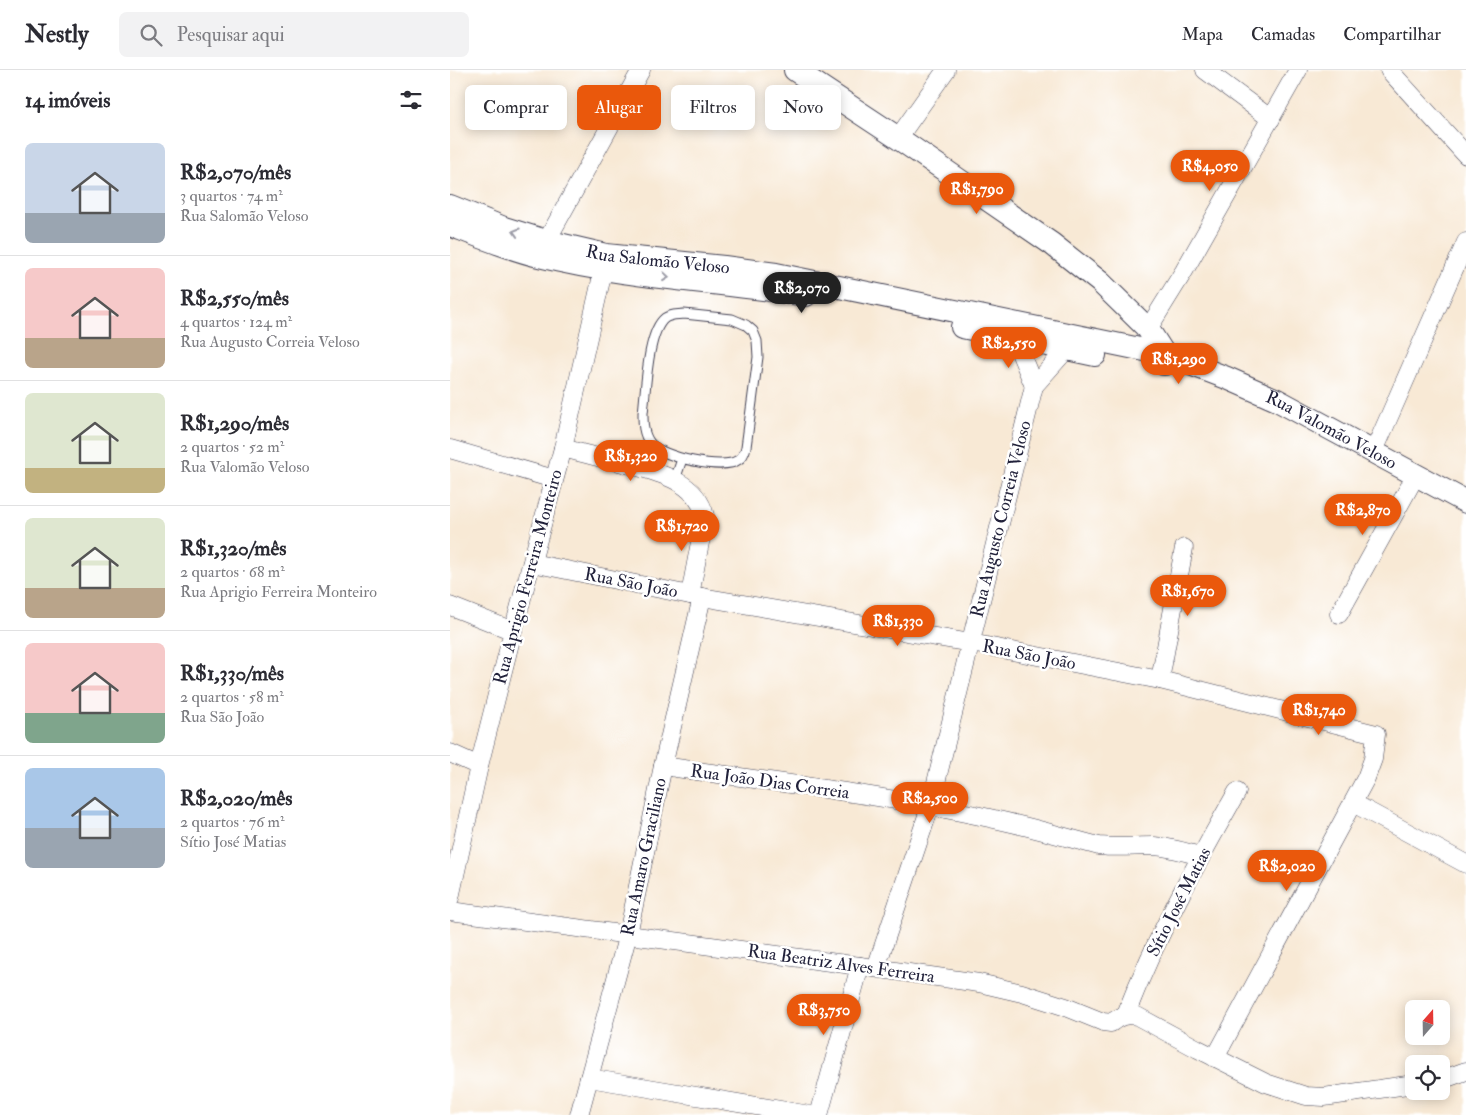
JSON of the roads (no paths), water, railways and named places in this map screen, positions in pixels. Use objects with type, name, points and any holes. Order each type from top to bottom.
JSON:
[{"type":"street","points":[[542,249],[641,70]]},
{"type":"street","points":[[795,70],[1052,244],[1100,282],[1148,329],[1164,361]]},
{"type":"street","points":[[898,138],[946,70]]},
{"type":"street","points":[[1205,70],[1271,119]]},
{"type":"street","points":[[1148,329],[1184,271],[1298,70]]},
{"type":"street","points":[[1389,70],[1466,155]]},
{"type":"street","name":"Rua Salomão Veloso","points":[[450,206],[504,228],[542,249]]},
{"type":"street","name":"Rua Salomão Veloso","points":[[450,225],[542,249],[605,262],[868,306],[1066,350],[1164,361]]},
{"type":"street","points":[[1374,451],[1466,242]]},
{"type":"street","name":"Rua Salomão Veloso","points":[[605,262],[724,267],[776,274],[1164,361]]},
{"type":"street","name":"Rua Aprigio Ferreira Monteiro","points":[[450,898],[479,766],[513,631],[563,448],[605,262]]},
{"type":"street","points":[[1015,340],[1034,386]]},
{"type":"street","name":"Rua Augusto Correia Veloso","points":[[819,1115],[868,967],[930,807],[1034,386],[1066,350]]},
{"type":"street","name":"Rua Valomão Veloso","points":[[1164,361],[1192,366],[1227,378],[1276,400],[1466,502]]},
{"type":"street","points":[[563,448],[659,473],[675,480]]},
{"type":"street","points":[[450,449],[554,479]]},
{"type":"street","points":[[1339,614],[1416,475]]},
{"type":"street","name":"Rua Amaro Graciliano","points":[[579,1115],[628,934],[696,596],[705,516],[703,507],[696,497],[675,480]]},
{"type":"street","points":[[1160,680],[1184,548]]},
{"type":"street","name":"Rua São João","points":[[532,563],[696,596],[970,643],[1160,680],[1376,734],[1373,759],[1353,803]]},
{"type":"street","points":[[450,606],[513,631]]},
{"type":"street","points":[[450,752],[479,766]]},
{"type":"street","name":"Rua João Dias Correia","points":[[663,766],[930,807],[1007,822],[1099,846],[1154,846],[1171,848],[1200,856]]},
{"type":"street","name":"Sítio José Matias","points":[[1126,1014],[1139,982],[1200,856],[1237,792]]},
{"type":"street","points":[[1215,1058],[1353,803],[1466,864]]},
{"type":"street","name":"Rua Beatriz Alves Ferreira","points":[[450,912],[628,934],[978,983],[1022,993],[1066,1007],[1103,1022],[1111,1023],[1118,1017],[1126,1014]]},
{"type":"street","points":[[1126,1014],[1137,1016],[1266,1083],[1306,1096],[1324,1098],[1405,1085]]},
{"type":"street","points":[[1450,1077],[1466,1071]]},
{"type":"street","points":[[589,1078],[810,1115]]},
{"type":"lane","points":[[684,314],[732,320],[746,325],[752,330],[757,341],[758,357],[744,454],[738,461],[720,464],[682,459],[651,445],[646,438],[643,425],[652,342],[656,329],[670,315],[684,314]]},
{"type":"lane","points":[[675,480],[682,459]]}]
